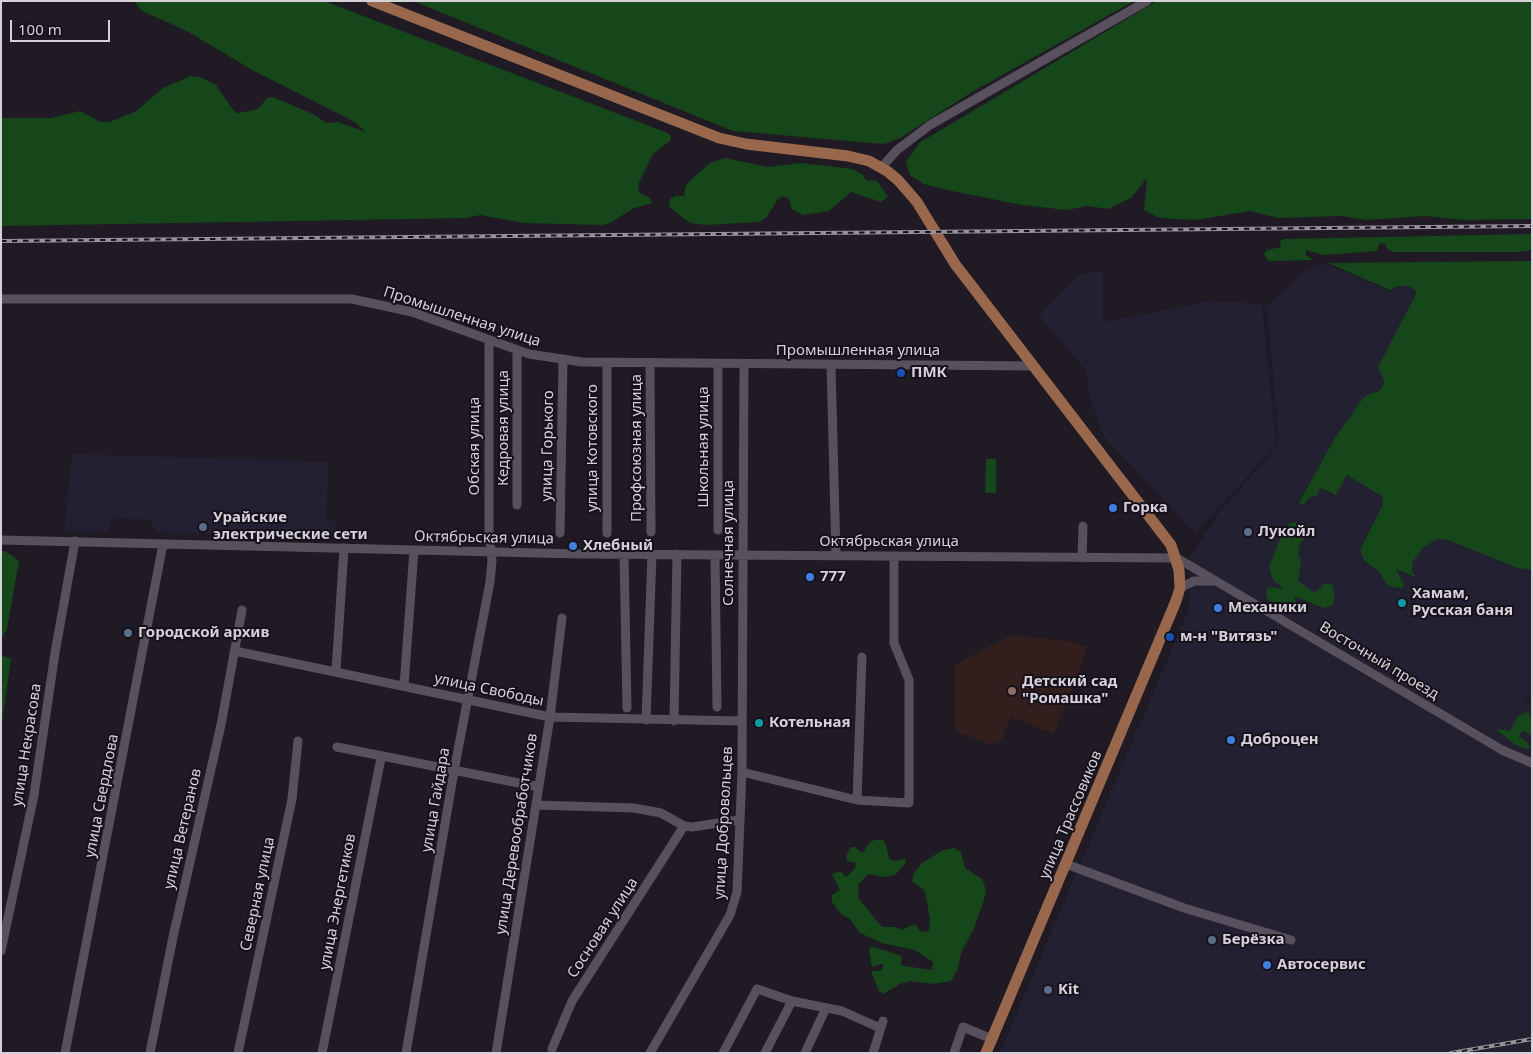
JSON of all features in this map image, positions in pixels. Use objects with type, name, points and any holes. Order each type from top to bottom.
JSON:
[{"type":"main road","points":[[372,1],[719,138],[746,144],[848,156],[869,161],[898,180],[917,202],[948,255],[1164,537],[1176,558],[1180,588]]},
{"type":"main road","name":"улица Трассовиков","points":[[986,1053],[1166,626],[1180,588]]},
{"type":"street","points":[[881,168],[902,146],[944,117],[1147,1]]},
{"type":"street","name":"Промышленная улица","points":[[1,299],[339,298],[393,307],[517,350],[563,360],[744,365],[1034,366]]},
{"type":"street","name":"Обская улица","points":[[489,340],[489,532],[491,552]]},
{"type":"street","name":"Кедровая улица","points":[[517,350],[517,506]]},
{"type":"street","name":"улица Горького","points":[[560,533],[563,360]]},
{"type":"street","name":"улица Котовского","points":[[607,362],[607,533]]},
{"type":"street","name":"Профсоюзная улица","points":[[650,363],[651,532]]},
{"type":"street","name":"Школьная улица","points":[[718,364],[718,530]]},
{"type":"street","name":"Солнечная улица","points":[[741,721],[744,365]]},
{"type":"street","points":[[831,365],[836,556]]},
{"type":"street","points":[[1082,558],[1083,526]]},
{"type":"street","name":"Октябрьская улица","points":[[1,540],[715,556],[1176,558]]},
{"type":"street","name":"улица Некрасова","points":[[1,952],[34,794],[74,542]]},
{"type":"street","name":"улица Свердлова","points":[[65,1053],[163,544]]},
{"type":"street","points":[[336,672],[344,548]]},
{"type":"street","points":[[404,686],[414,550]]},
{"type":"street","name":"улица Гайдара","points":[[406,1053],[454,771],[490,582],[491,552]]},
{"type":"street","points":[[624,554],[627,708]]},
{"type":"street","points":[[646,720],[652,554]]},
{"type":"street","points":[[674,720],[677,554]]},
{"type":"street","points":[[715,556],[717,707]]},
{"type":"street","points":[[742,772],[857,800],[909,803],[909,680],[894,643],[894,556]]},
{"type":"street","name":"Восточный проезд","points":[[1176,558],[1502,750],[1532,763]]},
{"type":"street","points":[[1180,588],[1194,582],[1214,581]]},
{"type":"street","name":"улица Ветеранов","points":[[150,1053],[173,937],[219,734],[242,610]]},
{"type":"street","name":"улица Деревообработчиков","points":[[496,1053],[550,717],[562,618]]},
{"type":"street","name":"улица Свободы","points":[[235,651],[550,717],[741,721]]},
{"type":"street","points":[[857,800],[862,657]]},
{"type":"street","name":"улица Добровольцев","points":[[650,1053],[735,904],[738,892],[738,820],[742,772],[741,721]]},
{"type":"street","name":"Северная улица","points":[[238,1053],[292,799],[298,741]]},
{"type":"street","points":[[337,747],[381,758],[539,787]]},
{"type":"street","name":"улица Энергетиков","points":[[322,1053],[381,758]]},
{"type":"street","points":[[536,805],[620,807],[661,813],[684,826],[709,826],[738,820]]},
{"type":"street","name":"Сосновая улица","points":[[552,1049],[572,1001],[684,826]]},
{"type":"street","points":[[1066,864],[1184,908],[1291,940]]},
{"type":"street","points":[[723,1053],[758,989],[792,1001],[842,1011],[882,1024],[873,1053]]},
{"type":"street","points":[[765,1053],[792,1001]]},
{"type":"street","points":[[805,1053],[826,1008]]},
{"type":"street","points":[[954,1053],[963,1027],[992,1039]]},
{"type":"shaded area","points":[[1326,264],[1389,291],[1405,285],[1412,288],[1416,294],[1380,375],[1384,381],[1383,386],[1335,438],[1304,504],[1310,498],[1314,498],[1320,488],[1333,496],[1348,475],[1383,497],[1383,504],[1360,550],[1364,560],[1379,572],[1386,583],[1402,579],[1395,569],[1415,579],[1417,577],[1412,572],[1412,563],[1423,548],[1437,539],[1448,540],[1518,568],[1532,570],[1532,698],[1525,697],[1526,702],[1532,703],[1532,719],[1527,711],[1510,732],[1496,730],[1522,748],[1528,743],[1519,736],[1521,732],[1525,731],[1532,737],[1532,1053],[1000,1053],[1189,609],[1191,556],[1218,514],[1279,444],[1267,306],[1307,269]]},
{"type":"shaded area","points":[[1103,271],[1103,322],[1211,301],[1262,304],[1276,445],[1195,534],[1103,435],[1090,397],[1086,371],[1039,315],[1081,274]]},
{"type":"shaded area","points":[[72,454],[329,462],[326,517],[337,523],[337,538],[156,532],[149,519],[138,518],[138,521],[133,521],[133,518],[114,517],[108,532],[64,531]]},
{"type":"shaded area","name":"Детский сад \"Ромашка\"","points":[[1011,635],[1069,641],[1088,647],[1054,734],[1011,717],[1001,740],[990,745],[958,732],[954,724],[954,665]]},
{"type":"green space","points":[[134,1],[324,1],[668,133],[671,137],[670,141],[653,154],[638,185],[639,192],[651,199],[652,203],[634,208],[610,223],[602,225],[524,223],[480,215],[467,218],[1,226],[2,118],[51,118],[80,111],[101,122],[109,122],[135,112],[163,88],[191,76],[199,77],[215,84],[237,113],[255,110],[267,98],[272,97],[311,113],[327,123],[338,122],[366,132],[355,122],[254,71],[185,30],[142,11]]},
{"type":"green space","points":[[413,1],[1134,1],[972,92],[900,138],[884,144],[733,131]]},
{"type":"green space","points":[[1157,1],[1532,1],[1532,219],[1464,220],[1425,216],[1366,220],[1341,216],[1279,218],[1250,211],[1195,220],[1175,219],[1157,217],[1144,210],[1147,178],[1131,198],[1108,209],[1087,206],[1067,210],[1022,205],[947,190],[924,184],[910,175],[906,162],[919,143]]},
{"type":"green space","points":[[725,158],[768,167],[801,163],[853,169],[863,175],[867,181],[874,180],[878,182],[888,197],[881,202],[851,192],[829,211],[803,215],[792,209],[788,197],[782,197],[778,199],[766,218],[759,222],[705,225],[690,223],[669,206],[670,199],[675,196],[684,196],[686,185],[693,178],[710,163]]},
{"type":"green space","points":[[1532,234],[1532,250],[1518,252],[1393,252],[1387,249],[1385,244],[1380,243],[1377,251],[1323,255],[1306,250],[1306,255],[1314,260],[1268,261],[1264,254],[1267,250],[1281,247],[1280,241],[1284,239]]},
{"type":"green space","points":[[1532,261],[1532,570],[1518,568],[1448,540],[1437,539],[1423,548],[1412,563],[1412,572],[1417,578],[1396,569],[1404,584],[1402,588],[1392,587],[1386,583],[1379,572],[1364,560],[1360,550],[1383,504],[1383,497],[1347,475],[1336,495],[1320,488],[1317,496],[1309,498],[1304,504],[1301,505],[1299,503],[1335,438],[1364,397],[1378,392],[1383,386],[1384,381],[1378,367],[1416,294],[1415,290],[1408,286],[1399,286],[1390,290],[1328,263]]},
{"type":"green space","points":[[986,459],[996,459],[996,493],[985,493]]},
{"type":"green space","points":[[1295,522],[1307,526],[1310,531],[1300,544],[1298,555],[1301,560],[1298,581],[1313,592],[1317,591],[1325,583],[1332,584],[1335,598],[1332,606],[1324,608],[1294,596],[1298,607],[1295,611],[1269,601],[1266,596],[1267,587],[1284,589],[1273,580],[1269,567],[1284,529],[1287,525]]},
{"type":"green space","points":[[1,550],[19,561],[7,629],[1,639]]},
{"type":"green space","points":[[1,655],[11,659],[1,728]]},
{"type":"green space","points":[[1528,711],[1532,719],[1532,737],[1525,731],[1521,732],[1519,736],[1528,743],[1530,748],[1526,749],[1516,745],[1495,729],[1510,731],[1517,717]]},
{"type":"green space","points":[[883,840],[889,858],[893,861],[906,859],[906,863],[895,875],[884,877],[868,874],[858,885],[859,899],[882,927],[895,927],[902,930],[915,924],[921,932],[929,931],[930,921],[926,895],[923,889],[912,882],[913,875],[922,863],[943,850],[954,848],[961,852],[965,868],[982,879],[986,890],[984,900],[974,928],[961,953],[958,969],[951,981],[934,984],[910,981],[900,984],[883,994],[879,991],[871,971],[881,971],[884,965],[872,967],[869,951],[871,946],[902,956],[901,964],[904,966],[932,970],[933,962],[915,950],[882,943],[860,933],[850,919],[841,914],[832,902],[832,895],[840,890],[832,874],[840,871],[846,877],[855,869],[856,863],[847,861],[847,854],[851,847],[855,847],[862,853],[871,841]]},
{"type":"railway","points":[[1,241],[1532,226]]},
{"type":"railway","points":[[1451,1053],[1532,1039]]},
{"type":"place","name":"ПМК","points":[[901,373]]},
{"type":"place","name":"Горка","points":[[1113,508]]},
{"type":"place","name":"Урайские электрические сети","points":[[203,527]]},
{"type":"place","name":"Лукойл","points":[[1248,532]]},
{"type":"place","name":"Хлебный","points":[[573,546]]},
{"type":"place","name":"777","points":[[810,577]]},
{"type":"place","name":"Хамам, Русская баня","points":[[1402,603]]},
{"type":"place","name":"Механики","points":[[1218,608]]},
{"type":"place","name":"Городской архив","points":[[128,633]]},
{"type":"place","name":"м-н \"Витязь\"","points":[[1170,637]]},
{"type":"place","name":"Детский сад \"Ромашка\"","points":[[1012,691]]},
{"type":"place","name":"Котельная","points":[[759,723]]},
{"type":"place","name":"Доброцен","points":[[1231,740]]},
{"type":"place","name":"Берёзка","points":[[1212,940]]},
{"type":"place","name":"Автосервис","points":[[1267,965]]},
{"type":"place","name":"Kit","points":[[1048,990]]}]
